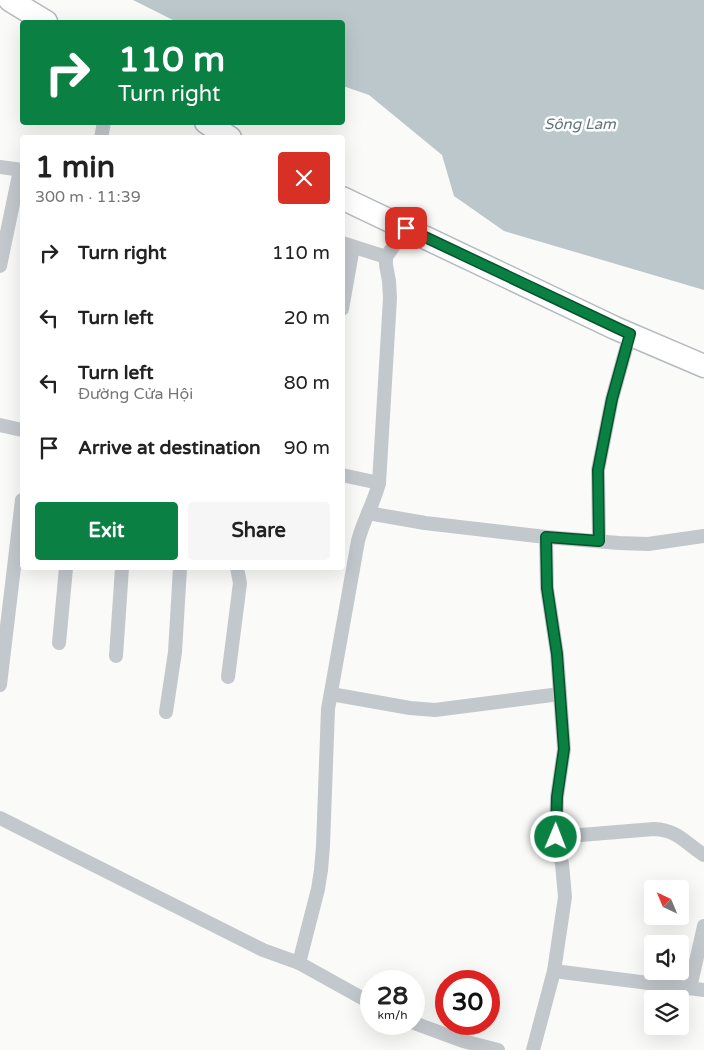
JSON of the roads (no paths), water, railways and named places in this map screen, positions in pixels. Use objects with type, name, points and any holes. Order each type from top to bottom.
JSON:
[{"type":"main road","points":[[10,0],[43,20]]},
{"type":"main road","points":[[210,125],[226,135]]},
{"type":"main road","points":[[345,199],[630,334],[704,366]]},
{"type":"street","points":[[0,167],[20,170]]},
{"type":"street","points":[[0,266],[20,175]]},
{"type":"street","points":[[299,963],[321,870],[326,725],[331,694],[358,541],[376,496],[379,483],[390,298],[386,257],[406,228]]},
{"type":"street","points":[[345,277],[348,245],[386,257]]},
{"type":"street","points":[[599,541],[598,470],[612,399],[630,334]]},
{"type":"street","points":[[0,425],[20,430]]},
{"type":"street","points":[[345,476],[379,483]]},
{"type":"street","points":[[368,513],[425,523],[599,541],[648,544],[704,536]]},
{"type":"street","points":[[0,686],[20,517]]},
{"type":"street","points":[[533,1050],[554,971],[565,897],[562,864],[556,837],[557,797],[564,749],[557,654],[547,588],[546,537]]},
{"type":"street","points":[[59,643],[66,570]]},
{"type":"street","points":[[116,656],[122,570]]},
{"type":"street","points":[[166,712],[175,652],[180,570]]},
{"type":"street","points":[[228,677],[240,583],[237,570]]},
{"type":"street","points":[[331,694],[410,708],[435,710],[560,694]]},
{"type":"street","points":[[0,818],[262,950],[299,963],[360,997]]},
{"type":"street","points":[[556,837],[665,829],[680,836],[704,855]]},
{"type":"street","points":[[690,988],[704,926]]},
{"type":"street","points":[[554,971],[704,990]]},
{"type":"street","points":[[425,1028],[463,1042],[498,1050]]},
{"type":"water","name":"Sông Lam","points":[[133,0],[704,0],[704,290],[504,231],[454,196],[442,155],[369,95],[345,87],[345,20],[173,20]]}]
